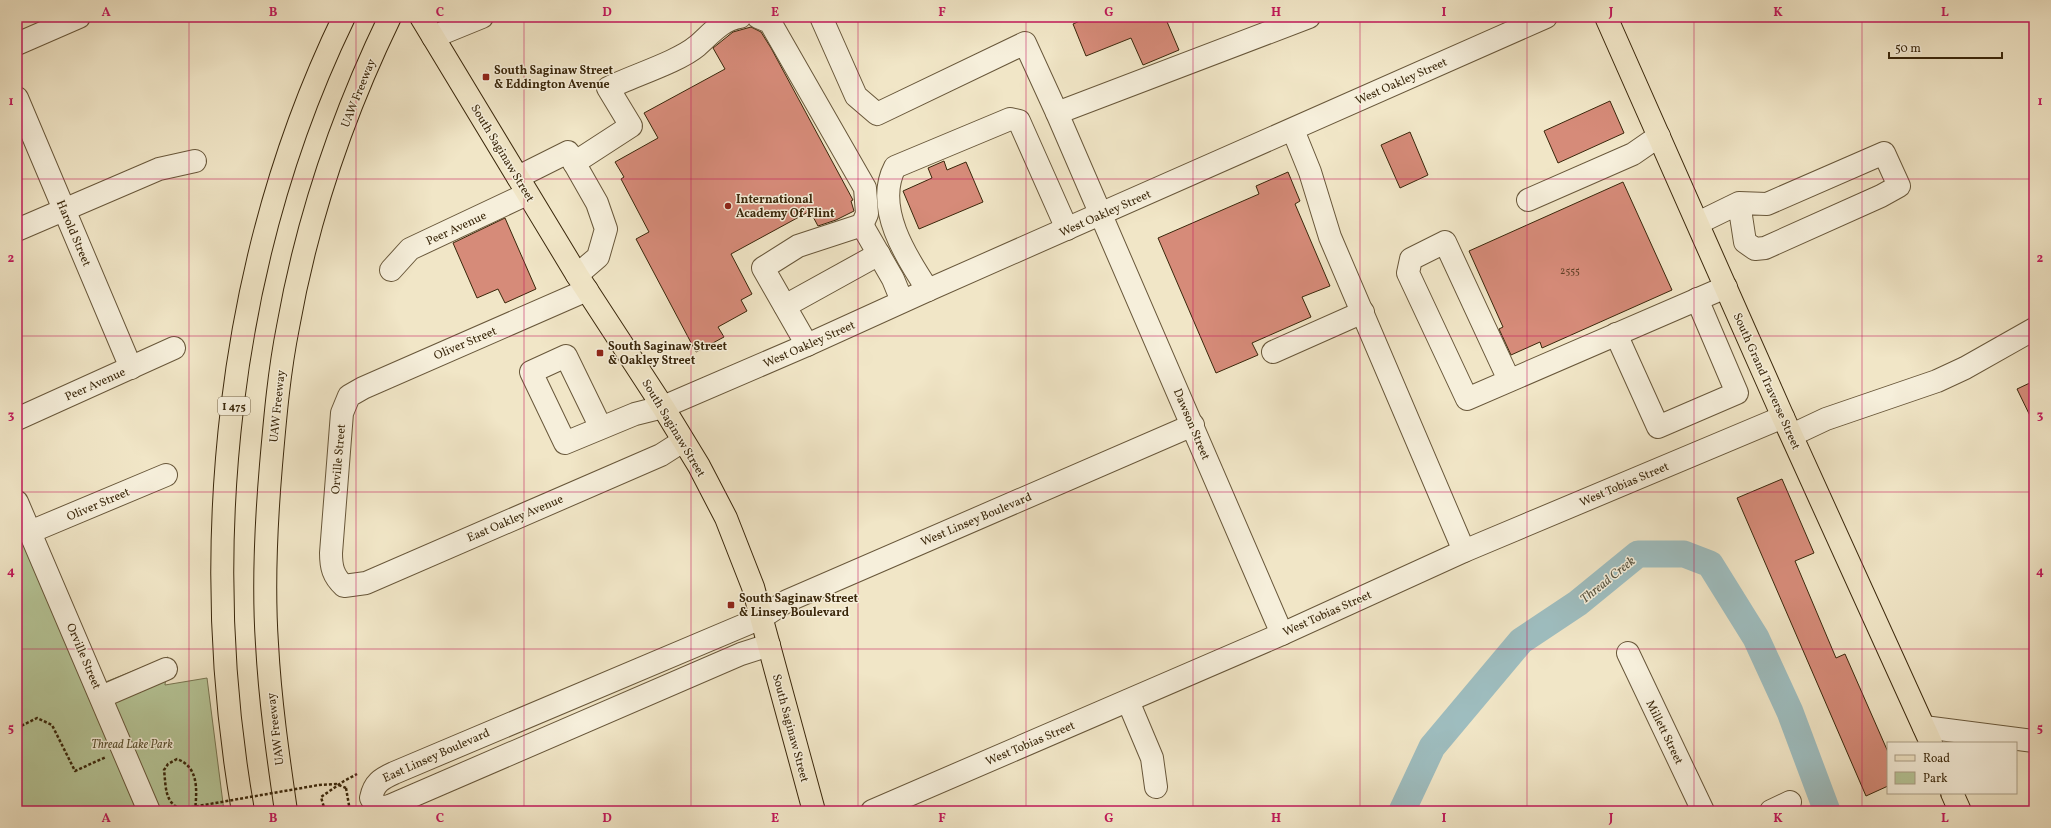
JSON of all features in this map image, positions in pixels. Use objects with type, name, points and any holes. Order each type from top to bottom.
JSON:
[{"type":"main road","name":"I 475","points":[[243,811],[229,719],[222,588],[224,515],[238,369],[249,301],[276,195],[302,117],[344,17]]},
{"type":"main road","name":"UAW Freeway","points":[[286,811],[269,677],[266,602],[267,520],[280,376],[288,327],[309,235],[343,130],[378,41],[390,17]]},
{"type":"main road","name":"South Saginaw Street","points":[[421,17],[582,283],[663,406],[699,466],[726,518],[753,587],[814,811]]},
{"type":"main road","name":"South Grand Traverse Street","points":[[1606,17],[1787,426],[1927,735]]},
{"type":"main road","points":[[1952,794],[1960,811]]},
{"type":"street","points":[[17,44],[79,17]]},
{"type":"street","points":[[433,37],[482,17]]},
{"type":"street","points":[[574,163],[631,126],[608,88],[671,61],[696,46],[713,29],[740,17]]},
{"type":"street","points":[[758,17],[770,22],[865,188],[867,214],[862,225],[798,246],[763,268],[807,345]]},
{"type":"street","name":"Dawson Street","points":[[821,17],[856,96],[878,114],[1025,44],[1102,214],[1282,634]]},
{"type":"street","points":[[1057,113],[1309,17]]},
{"type":"street","name":"West Oakley Street","points":[[601,428],[635,414],[663,406],[807,345],[902,301],[1293,130],[1546,17]]},
{"type":"street","name":"Harold Street","points":[[17,98],[131,368]]},
{"type":"street","points":[[928,290],[908,260],[896,235],[889,196],[889,179],[895,167],[1010,118],[1019,121],[1067,229]]},
{"type":"street","points":[[1293,130],[1310,172],[1330,237],[1464,551]]},
{"type":"street","points":[[1528,200],[1633,154],[1659,136]]},
{"type":"street","name":"Peer Avenue","points":[[390,270],[410,249],[523,185],[568,152],[574,163]]},
{"type":"street","points":[[1698,223],[1740,203],[1767,204],[1884,153],[1899,186],[1881,196],[1772,245],[1755,250],[1745,242],[1740,203]]},
{"type":"street","points":[[17,230],[159,169],[195,161]]},
{"type":"street","name":"Oliver Street","points":[[346,399],[363,388],[582,283],[598,257],[606,229],[598,203],[574,163]]},
{"type":"street","points":[[862,225],[893,279],[902,301]]},
{"type":"street","points":[[1509,380],[1445,242],[1411,258],[1408,273],[1467,399],[1726,287]]},
{"type":"street","points":[[787,309],[879,254]]},
{"type":"street","points":[[1616,334],[1658,428],[1737,393],[1697,299]]},
{"type":"street","points":[[1273,352],[1363,312]]},
{"type":"street","name":"West Tobias Street","points":[[872,811],[1282,634],[1464,551],[1787,426],[1826,419],[1951,374],[2034,329]]},
{"type":"street","name":"Peer Avenue","points":[[17,419],[174,348]]},
{"type":"street","name":"Orville Street","points":[[344,586],[333,572],[331,553],[342,413],[346,399]]},
{"type":"street","name":"West Linsey Boulevard","points":[[761,618],[787,601],[1193,425]]},
{"type":"street","name":"East Oakley Avenue","points":[[344,586],[366,583],[661,455],[683,441]]},
{"type":"street","name":"Oliver Street","points":[[30,532],[166,476]]},
{"type":"street","name":"Orville Street","points":[[17,502],[149,811]]},
{"type":"street","name":"East Linsey Boulevard","points":[[761,618],[537,711],[378,780],[372,789],[371,798],[376,806],[387,807],[548,736],[741,654],[769,645]]},
{"type":"street","name":"Millett Street","points":[[1628,653],[1703,811]]},
{"type":"street","points":[[101,697],[166,669]]},
{"type":"street","points":[[1128,701],[1152,758],[1156,787]]},
{"type":"street","points":[[537,711],[548,736]]},
{"type":"street","points":[[1927,735],[2034,741]]},
{"type":"path","points":[[17,728],[37,718],[52,725],[75,771],[123,750]]},
{"type":"path","points":[[195,811],[196,799],[194,772],[187,763],[177,760],[168,764],[164,770],[168,800],[174,806],[181,809],[319,785],[336,784],[346,788],[350,811]]},
{"type":"path","points":[[325,811],[321,797],[357,774]]},
{"type":"green space","name":"Thread Lake Park","points":[[17,522],[88,689],[168,657],[165,685],[207,678],[224,811],[17,811]]},
{"type":"building","points":[[1089,17],[1165,17],[1179,50],[1143,65],[1131,38],[1086,56],[1073,24]]},
{"type":"building","points":[[751,27],[761,32],[771,48],[853,200],[851,201],[854,211],[836,220],[818,226],[810,211],[731,254],[752,294],[741,300],[747,311],[718,327],[724,337],[696,352],[636,239],[649,232],[621,179],[624,177],[615,162],[658,138],[644,113],[725,69],[713,48],[733,32]]},
{"type":"building","points":[[1610,101],[1624,133],[1558,163],[1544,131]]},
{"type":"building","points":[[1410,132],[1428,175],[1400,188],[1381,145]]},
{"type":"building","points":[[944,161],[947,170],[966,162],[983,202],[919,229],[903,191],[932,178],[928,168]]},
{"type":"building","points":[[1288,172],[1300,201],[1295,204],[1330,286],[1302,297],[1311,317],[1252,343],[1258,355],[1216,373],[1158,238],[1259,194],[1256,186]]},
{"type":"building","points":[[1623,182],[1672,290],[1542,348],[1540,342],[1511,355],[1499,329],[1503,327],[1469,251]]},
{"type":"building","points":[[505,218],[536,289],[505,303],[498,289],[477,298],[453,243]]},
{"type":"building","points":[[2034,381],[2034,424],[2017,389]]},
{"type":"building","points":[[1782,479],[1814,553],[1795,561],[1836,658],[1845,654],[1887,750],[1887,786],[1866,796],[1737,498]]},
{"type":"waterway","name":"Thread Creek","points":[[1402,811],[1432,747],[1521,641],[1578,603],[1638,554],[1684,554],[1710,564],[1756,638],[1790,712],[1827,811]]},
{"type":"place","name":"South Saginaw Street & Eddington Avenue","points":[[486,77]]},
{"type":"place","name":"International Academy Of Flint","points":[[728,206]]},
{"type":"place","name":"South Saginaw Street & Oakley Street","points":[[600,353]]},
{"type":"place","name":"South Saginaw Street & Linsey Boulevard","points":[[731,605]]}]
